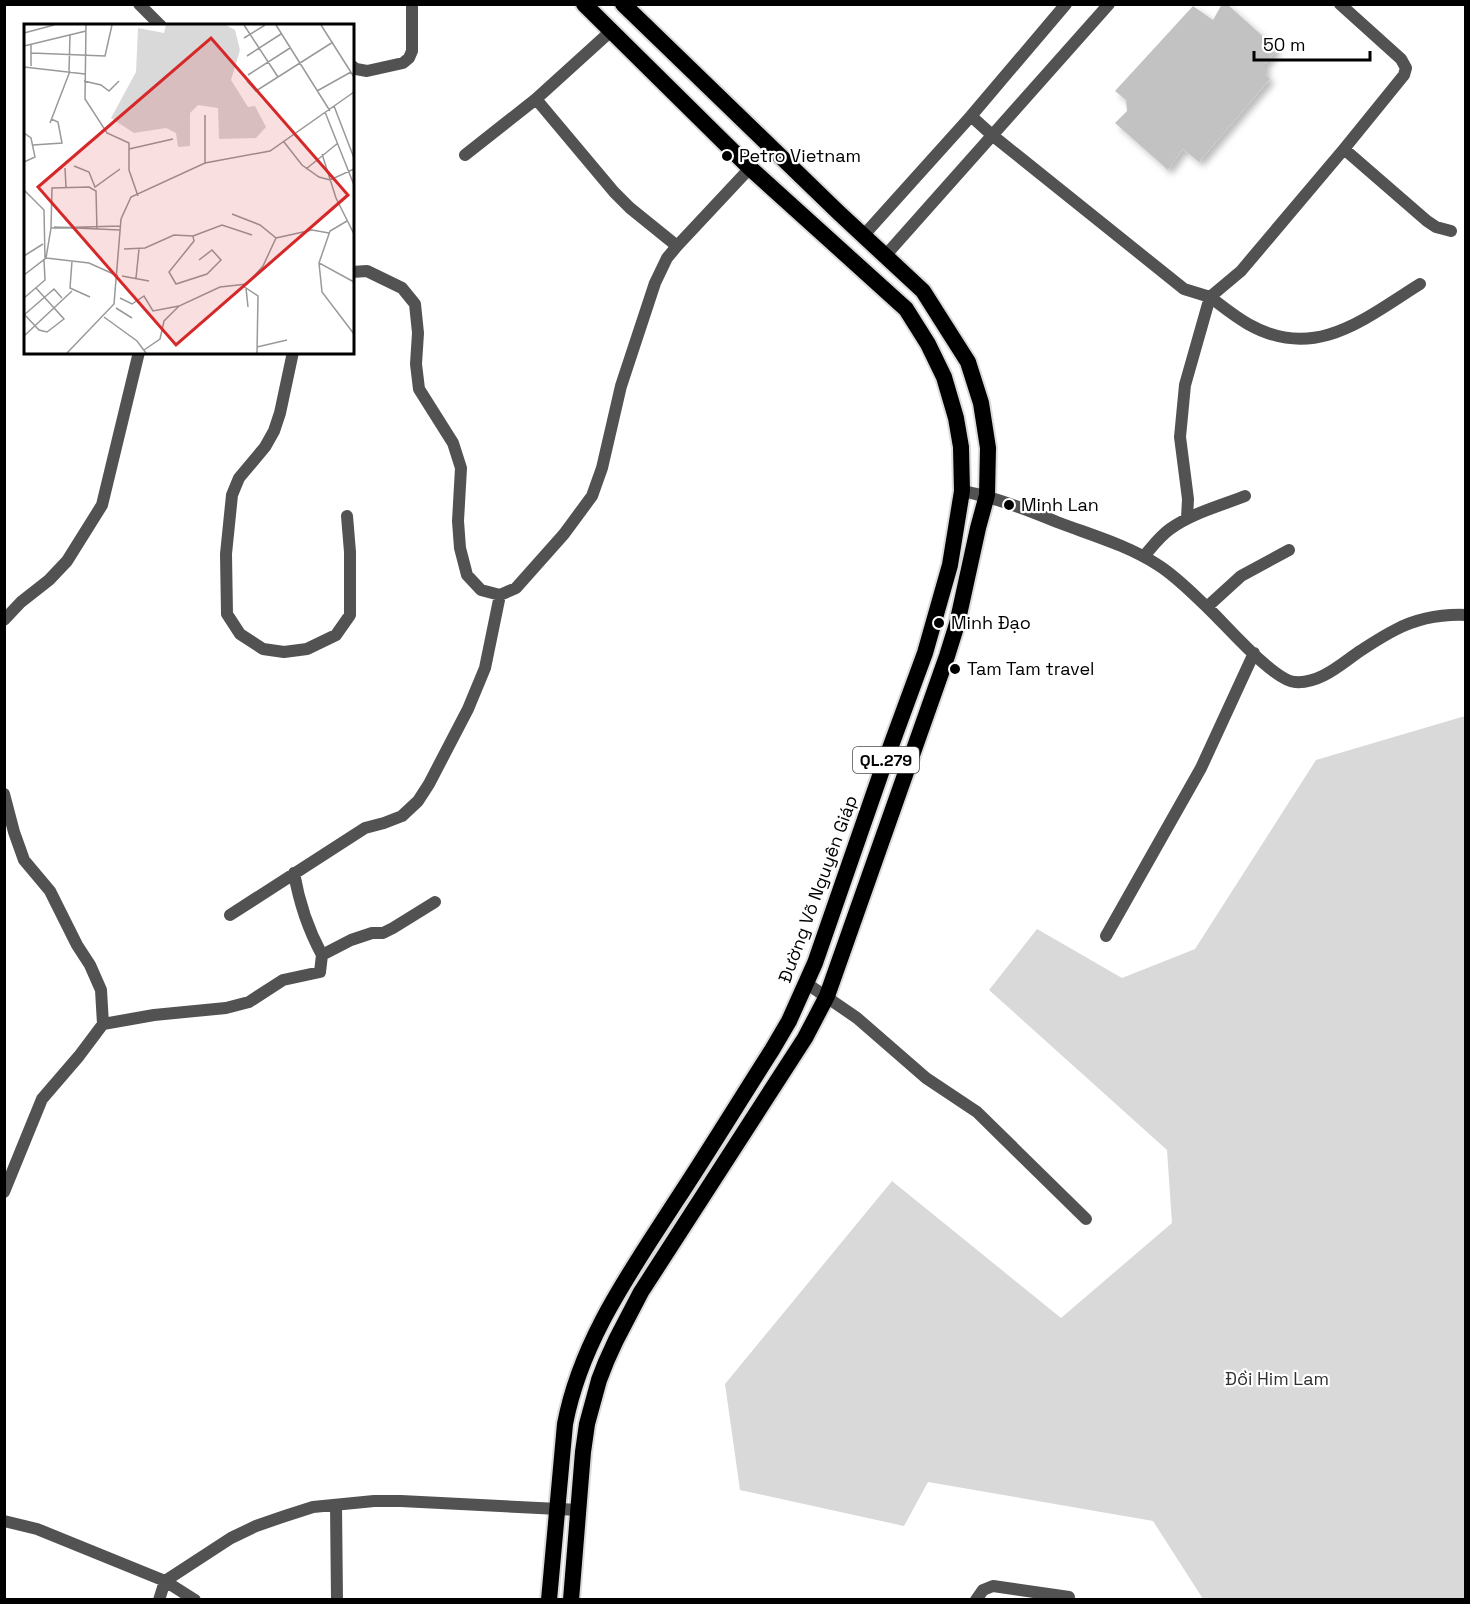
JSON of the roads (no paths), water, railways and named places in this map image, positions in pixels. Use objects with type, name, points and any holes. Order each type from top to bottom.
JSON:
[{"type":"highway","name":"Đường Võ Nguyên Giáp","points":[[549,1599],[561,1453],[569,1402],[583,1361],[628,1275],[789,1022],[806,983],[925,653],[950,565],[962,491],[961,447],[956,418],[944,377],[906,309],[750,168],[584,4]]},
{"type":"highway","name":"QL.279","points":[[571,1599],[583,1452],[587,1424],[599,1380],[616,1340],[642,1292],[805,1038],[827,996],[947,656],[957,624],[987,495],[988,448],[981,403],[968,362],[922,291],[863,236],[631,7]]},
{"type":"street","points":[[139,4],[159,24]]},
{"type":"street","points":[[354,68],[367,71],[403,63],[409,58],[412,51],[412,4]]},
{"type":"street","points":[[863,236],[971,116],[1066,4]]},
{"type":"street","points":[[1188,518],[1180,437],[1185,385],[1210,297],[1241,271],[1404,75],[1406,68],[1401,59],[1340,4]]},
{"type":"street","points":[[885,256],[1106,6]]},
{"type":"street","points":[[465,154],[536,99],[611,31]]},
{"type":"street","points":[[536,99],[614,192],[677,246]]},
{"type":"street","points":[[971,116],[1184,289],[1210,297],[1233,315],[1263,331],[1300,340],[1327,336],[1355,324],[1420,284]]},
{"type":"street","points":[[1344,149],[1427,221],[1436,227],[1451,231]]},
{"type":"street","points":[[354,272],[368,272],[402,288],[415,304],[419,390],[453,443],[461,468],[458,521],[460,548],[468,575],[481,590],[500,595],[516,588],[564,534],[592,496],[602,468],[621,386],[655,283],[667,258],[750,168]]},
{"type":"street","points":[[4,620],[67,561],[102,505],[139,354]]},
{"type":"street","points":[[293,354],[274,430],[265,447],[239,478],[232,495],[226,554],[227,614],[240,634],[263,649],[284,652],[307,649],[336,635],[350,615],[350,552],[347,516]]},
{"type":"street","points":[[962,491],[987,495],[1105,538],[1144,556],[1170,573],[1254,653],[1287,681],[1307,682],[1322,677],[1372,644],[1423,618],[1466,615]]},
{"type":"street","points":[[1144,556],[1168,530],[1188,518],[1245,496]]},
{"type":"street","points":[[1207,607],[1241,576],[1289,550]]},
{"type":"street","points":[[230,915],[364,828],[402,816],[418,801],[464,717],[485,668],[500,595]]},
{"type":"street","points":[[1106,936],[1201,768],[1254,653]]},
{"type":"street","points":[[4,794],[9,835],[24,860],[50,891],[77,945],[90,965],[101,990],[103,1024],[42,1100],[4,1192]]},
{"type":"street","points":[[103,1024],[154,1015],[226,1008],[249,1002],[283,980],[320,972],[322,955],[311,935],[298,897],[294,873]]},
{"type":"street","points":[[322,955],[351,940],[372,933],[383,933],[435,902]]},
{"type":"street","points":[[806,983],[856,1018],[926,1078],[977,1112],[1086,1219]]},
{"type":"street","points":[[159,1599],[165,1581],[231,1538],[256,1526],[313,1507],[374,1501],[401,1501],[579,1510]]},
{"type":"street","points":[[336,1505],[337,1599]]},
{"type":"street","points":[[4,1521],[37,1529],[165,1581],[195,1599]]},
{"type":"street","points":[[976,1599],[983,1590],[993,1586],[1069,1597]]},
{"type":"place","name":"Petro Vietnam","points":[[727,156]]},
{"type":"place","name":"Minh Lan","points":[[1009,505]]},
{"type":"place","name":"Minh Đạo","points":[[939,623]]},
{"type":"place","name":"Tam Tam travel","points":[[955,669]]},
{"type":"park label","name":"Đồi Him Lam","points":[[1277,1379]]}]
